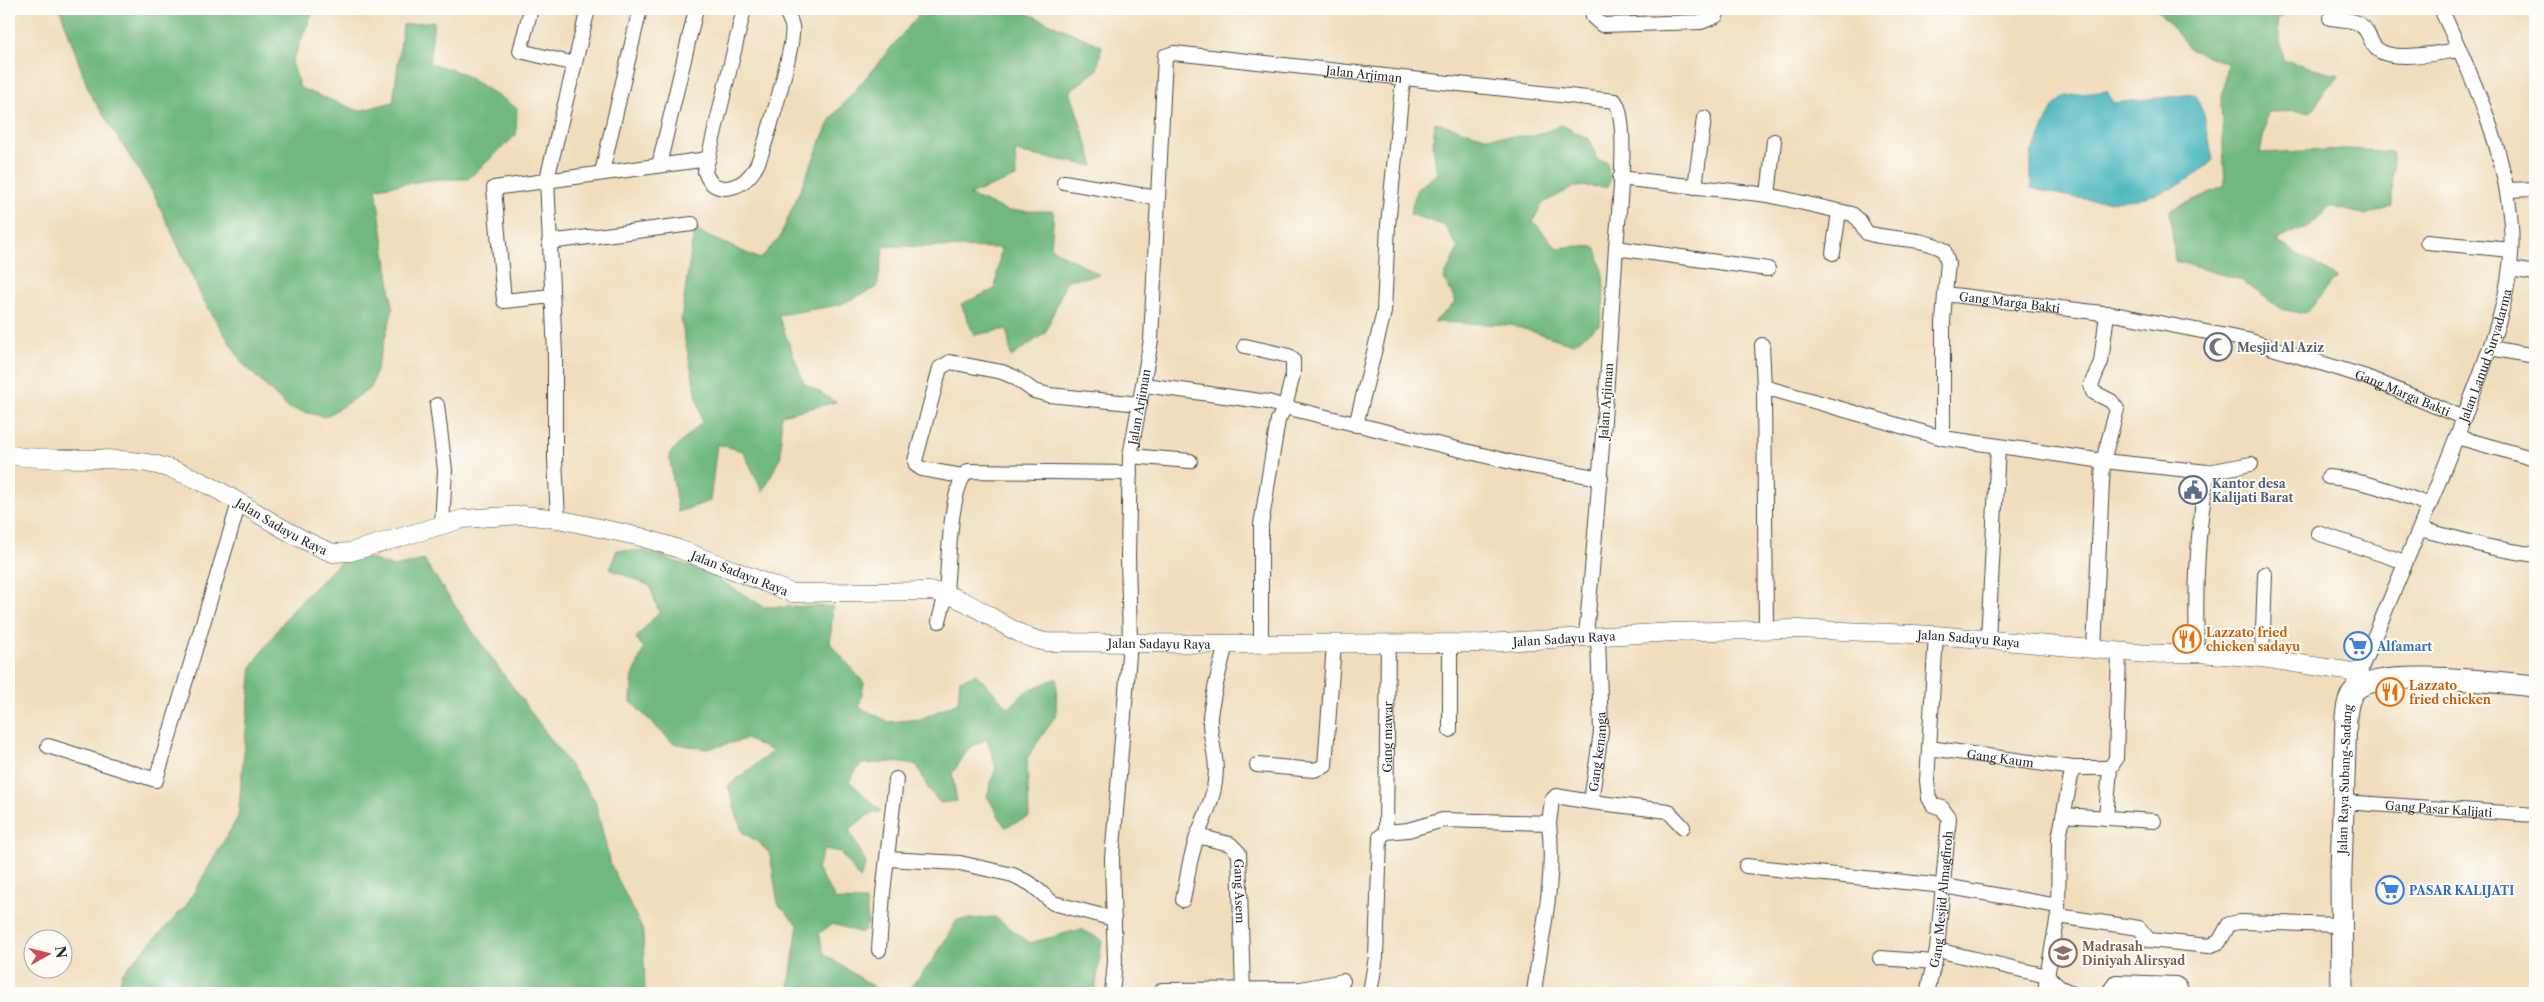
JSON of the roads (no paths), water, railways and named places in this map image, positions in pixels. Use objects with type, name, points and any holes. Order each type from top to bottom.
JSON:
[{"type":"main road","name":"Jalan Raya Subang-Sadang","points":[[2342,993],[2341,925],[2346,717],[2349,700],[2356,682],[2426,678],[2535,686]]},
{"type":"street","points":[[531,9],[520,51],[575,64]]},
{"type":"street","points":[[558,519],[547,180],[588,9]]},
{"type":"street","points":[[602,172],[640,9]]},
{"type":"street","points":[[659,165],[696,9]]},
{"type":"street","points":[[744,9],[705,172],[708,179],[718,188],[731,188],[744,182],[756,165],[792,48],[792,26],[784,9]]},
{"type":"street","points":[[1593,9],[1594,17],[1602,25],[1701,22],[1716,16],[1718,9]]},
{"type":"street","name":"Jalan Lanud Suryadarma","points":[[2356,682],[2457,437],[2490,348],[2510,269],[2511,250],[2507,190],[2495,139],[2460,50],[2441,9]]},
{"type":"street","points":[[2330,18],[2360,23],[2366,29],[2376,49],[2384,53],[2410,56],[2460,50]]},
{"type":"street","name":"Jalan Arjiman","points":[[1112,993],[1115,962],[1112,859],[1130,643],[1128,556],[1130,456],[1151,340],[1163,62],[1168,53],[1266,61],[1403,79],[1615,101],[1621,114],[1620,178],[1600,478],[1592,636]]},
{"type":"street","points":[[1356,425],[1384,312],[1388,225],[1403,79]]},
{"type":"street","points":[[1695,187],[1704,118]]},
{"type":"street","points":[[1768,195],[1774,141]]},
{"type":"street","points":[[552,296],[504,301],[494,188],[708,159]]},
{"type":"street","points":[[1620,178],[1768,195],[1857,216],[1867,233],[1914,239],[1934,244],[1944,250],[1948,263],[1945,294]]},
{"type":"street","points":[[1064,182],[1157,198]]},
{"type":"street","points":[[2507,190],[2535,189]]},
{"type":"street","points":[[1833,252],[1839,212]]},
{"type":"street","points":[[549,242],[692,224]]},
{"type":"street","points":[[2427,242],[2511,250]]},
{"type":"street","points":[[1616,248],[1768,269]]},
{"type":"street","points":[[2510,269],[2535,273]]},
{"type":"street","name":"Gang Marga Bakti","points":[[1943,438],[1942,322],[1945,294],[2107,313],[2247,340],[2366,377],[2464,418]]},
{"type":"street","points":[[2094,649],[2104,461],[2117,409],[2111,401],[2093,392],[2091,385],[2101,362],[2107,313]]},
{"type":"street","points":[[1762,345],[1766,629]]},
{"type":"street","points":[[1245,346],[1289,356],[1293,360],[1293,374],[1285,407],[1278,420],[1261,525],[1261,644]]},
{"type":"street","points":[[2490,348],[2535,356]]},
{"type":"street","points":[[1130,473],[974,470],[962,476],[922,469],[916,466],[915,461],[940,368],[950,362],[1002,372],[1014,377],[1034,391],[1049,395],[1140,404]]},
{"type":"street","points":[[1144,385],[1268,402],[1515,463],[1600,478]]},
{"type":"street","points":[[1764,387],[1943,438],[1998,447],[2208,472],[2251,464]]},
{"type":"street","points":[[437,405],[445,470],[442,525]]},
{"type":"street","points":[[2457,437],[2535,459]]},
{"type":"street","points":[[1988,640],[1998,447]]},
{"type":"street","name":"Jalan Sadayu Raya","points":[[9,455],[130,461],[156,465],[190,478],[325,550],[340,554],[464,519],[508,515],[558,519],[660,543],[792,593],[929,591],[946,593],[1036,640],[1226,644],[1485,643],[1592,636],[1766,629],[1936,636],[2120,651],[2197,653],[2262,658],[2356,682]]},
{"type":"street","points":[[1130,456],[1190,462]]},
{"type":"street","points":[[2197,653],[2197,569],[2203,498],[2208,472]]},
{"type":"street","points":[[938,621],[946,593],[953,512],[962,476]]},
{"type":"street","points":[[2328,477],[2347,479],[2384,489],[2430,505]]},
{"type":"street","points":[[48,746],[156,780],[239,503]]},
{"type":"street","points":[[2420,529],[2489,547],[2535,555]]},
{"type":"street","points":[[2318,534],[2405,562]]},
{"type":"street","points":[[2262,658],[2265,574]]},
{"type":"street","name":"Gang kenanga","points":[[1549,823],[1552,800],[1556,796],[1591,802],[1601,732],[1592,636]]},
{"type":"street","name":"Gang Mesjid Almagfiroh","points":[[1927,993],[1936,956],[1949,818],[1942,808],[1933,804],[1929,798],[1927,781],[1936,636]]},
{"type":"street","name":"Gang mawar","points":[[1370,993],[1376,957],[1380,840],[1386,832],[1388,643]]},
{"type":"street","points":[[1450,643],[1450,730]]},
{"type":"street","points":[[1183,900],[1197,836],[1214,789],[1215,758],[1210,736],[1210,716],[1226,644]]},
{"type":"street","points":[[1257,765],[1314,770],[1325,766],[1334,644]]},
{"type":"street","points":[[2106,818],[2110,768],[2116,760],[2120,651]]},
{"type":"street","name":"Gang Kaum","points":[[1929,748],[2073,768],[2110,768]]},
{"type":"street","points":[[2045,993],[2058,911],[2058,838],[2073,768]]},
{"type":"street","points":[[880,950],[882,893],[888,859],[896,779]]},
{"type":"street","points":[[1591,802],[1668,811],[1683,827]]},
{"type":"street","name":"Gang Pasar Kalijati","points":[[2343,802],[2535,815]]},
{"type":"street","points":[[2063,815],[2154,820]]},
{"type":"street","points":[[1386,832],[1408,830],[1443,820],[1549,823],[1550,892],[1540,942],[1534,993]]},
{"type":"street","name":"Gang Asem","points":[[1197,836],[1230,844],[1239,854],[1243,992]]},
{"type":"street","points":[[888,859],[960,863],[1013,875],[1031,884],[1053,903],[1114,919]]},
{"type":"street","points":[[1746,866],[1944,886],[2139,928],[2149,940],[2209,946],[2219,942],[2229,924],[2240,922],[2341,925]]},
{"type":"street","points":[[1880,958],[1936,956],[2047,976],[2059,987],[2071,993]]},
{"type":"street","points":[[1162,990],[1243,992],[1301,989],[1343,981]]},
{"type":"street","points":[[2108,993],[2116,982],[2176,984],[2180,987],[2180,993]]},
{"type":"water","points":[[2107,91],[2113,103],[2195,94],[2204,115],[2213,160],[2192,177],[2171,188],[2149,196],[2127,200],[2081,198],[2031,188],[2031,155],[2053,107],[2066,96]]},
{"type":"place","name":"Mesjid Al Aziz","points":[[2218,347]]},
{"type":"place","name":"Kantor desa Kalijati Barat","points":[[2193,490]]},
{"type":"place","name":"Lazzato fried chicken sadayu","points":[[2187,639]]},
{"type":"place","name":"Alfamart","points":[[2358,646]]},
{"type":"place","name":"Lazzato fried chicken","points":[[2390,692]]},
{"type":"place","name":"PASAR KALIJATI","points":[[2390,890]]},
{"type":"place","name":"Madrasah Diniyah Alirsyad","points":[[2063,953]]}]
